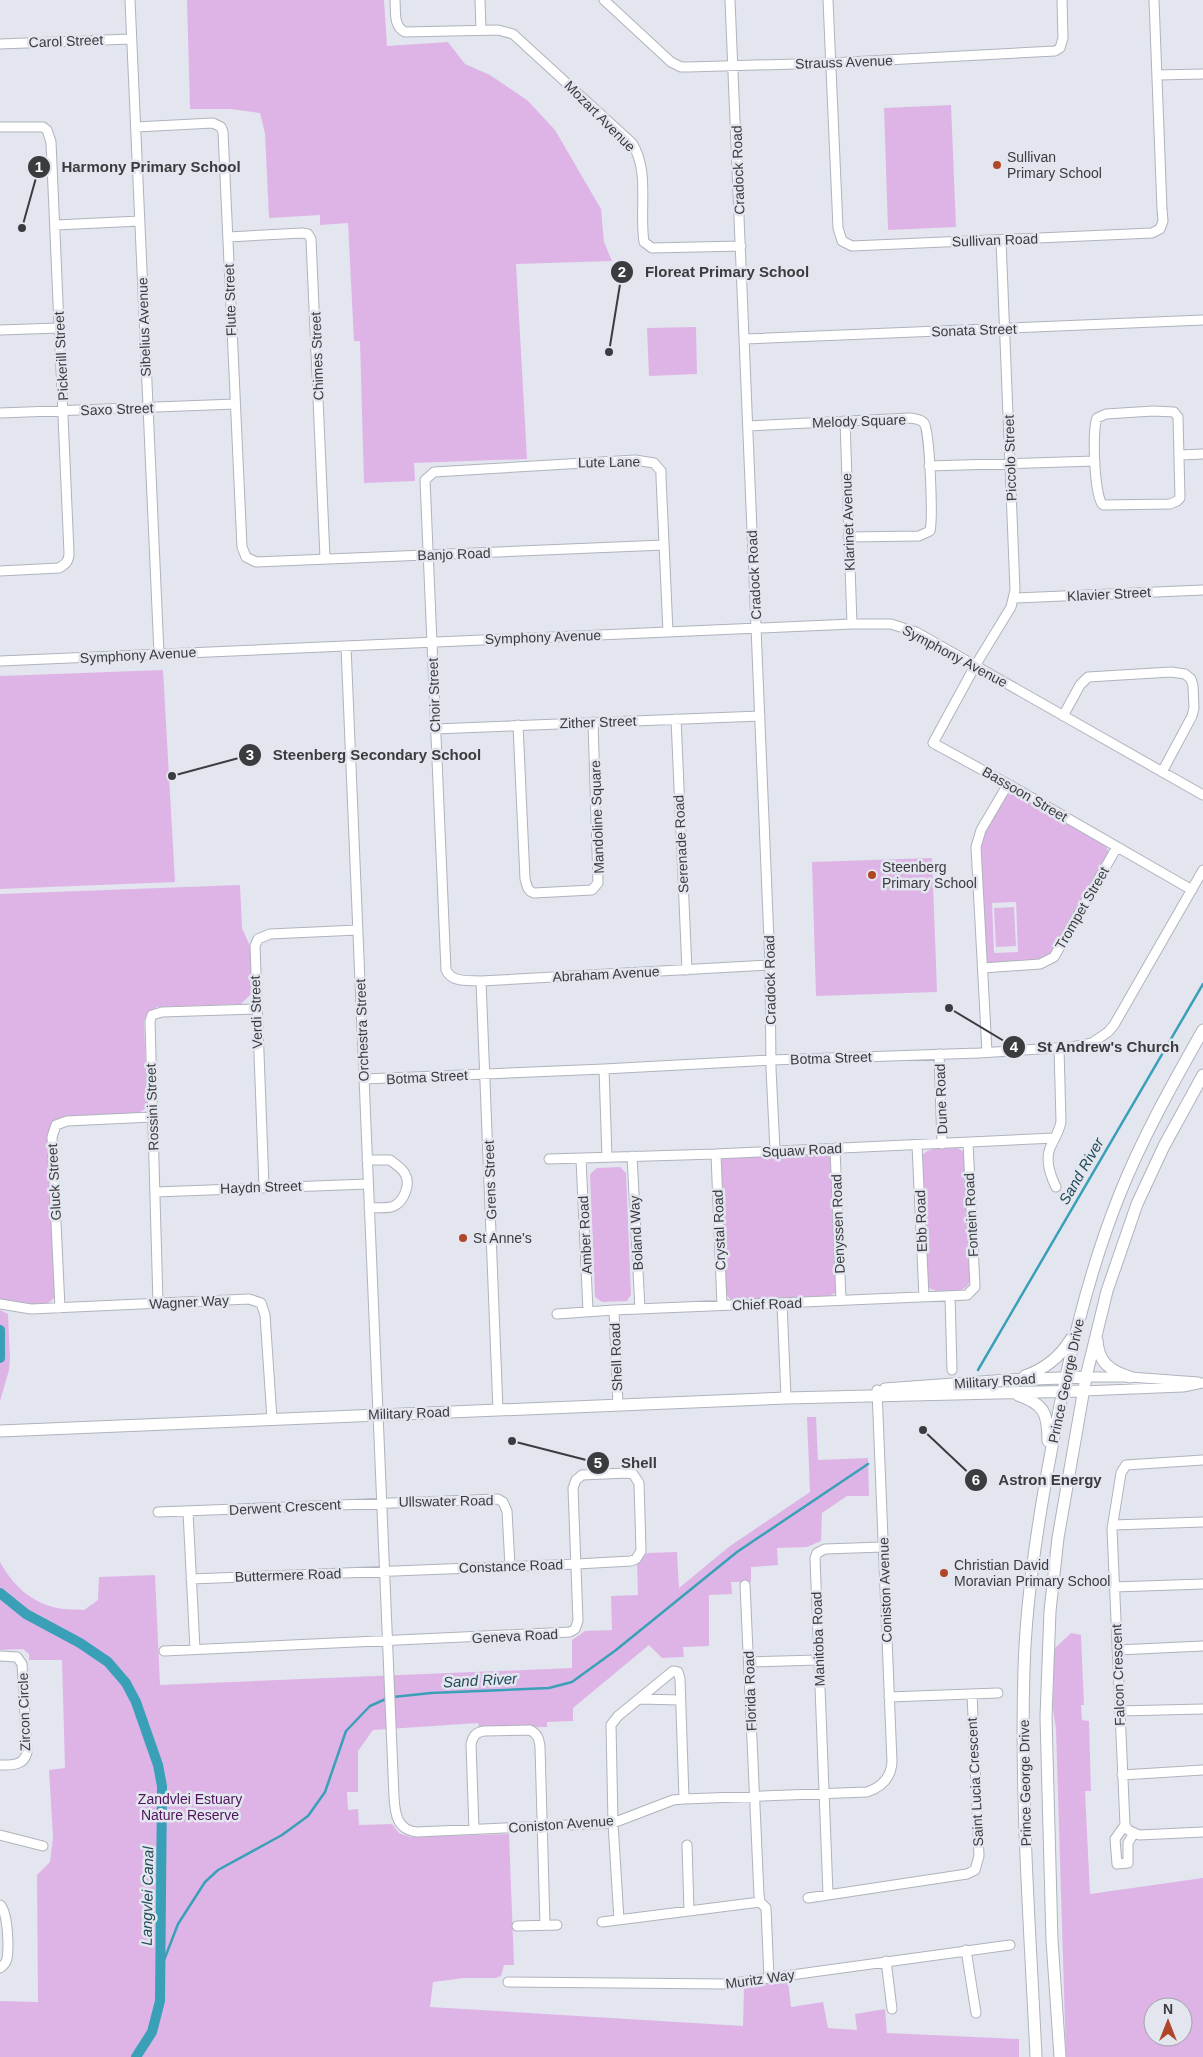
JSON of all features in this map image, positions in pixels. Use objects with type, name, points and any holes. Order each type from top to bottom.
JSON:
[{"type":"main road","name":"Prince George Drive","points":[[1036,2057],[1024,1773],[1024,1667],[1038,1532],[1046,1477],[1074,1334],[1119,1195],[1175,1080],[1203,1030]]},
{"type":"main road","name":"Prince George Drive","points":[[1060,2057],[1052,1940],[1046,1773],[1047,1670],[1050,1611],[1058,1538],[1086,1376],[1098,1324],[1123,1240],[1137,1204],[1164,1146],[1203,1076]]},
{"type":"main road","points":[[1098,1324],[1097,1346],[1101,1358],[1111,1369],[1130,1377]]},
{"type":"main road","points":[[1008,1380],[1034,1373],[1051,1363],[1066,1347],[1074,1334]]},
{"type":"main road","name":"Military Road","points":[[0,1431],[786,1398],[877,1393],[1008,1380],[1086,1376]]},
{"type":"main road","name":"Military Road","points":[[877,1393],[1084,1391]]},
{"type":"main road","points":[[1012,1393],[1032,1400],[1045,1412],[1048,1426],[1046,1477]]},
{"type":"street","name":"Sibelius Avenue","points":[[130,0],[158,654]]},
{"type":"street","points":[[395,0],[396,23],[405,32],[481,30],[480,0]]},
{"type":"street","name":"Strauss Avenue","points":[[604,0],[675,64],[688,67],[830,63],[1055,51],[1060,48],[1063,38],[1062,0]]},
{"type":"street","name":"Cradock Road","points":[[730,0],[757,628],[775,1150]]},
{"type":"street","name":"Sullivan Road","points":[[828,0],[838,228],[842,242],[852,246],[1152,233],[1160,229],[1162,221],[1154,0]]},
{"type":"street","name":"Mozart Avenue","points":[[481,30],[506,31],[518,38],[632,143],[637,151],[641,165],[644,236],[647,245],[657,249],[741,246]]},
{"type":"street","name":"Carol Street","points":[[0,44],[132,39]]},
{"type":"street","points":[[1158,75],[1203,74]]},
{"type":"street","name":"Flute Street","points":[[136,126],[213,124],[221,127],[224,137],[234,404],[242,547],[246,558]]},
{"type":"street","name":"Pickerill Street","points":[[0,127],[44,127],[51,142],[69,559],[65,565],[59,568],[0,571]]},
{"type":"street","points":[[56,224],[140,221]]},
{"type":"street","name":"Chimes Street","points":[[228,237],[302,233],[308,234],[311,239],[325,558]]},
{"type":"street","name":"Piccolo Street","points":[[975,666],[1011,607],[1014,598],[1015,574],[1001,240]]},
{"type":"street","name":"Sonata Street","points":[[745,339],[1203,320]]},
{"type":"street","points":[[0,330],[59,328]]},
{"type":"street","name":"Saxo Street","points":[[0,413],[234,404]]},
{"type":"street","points":[[1174,412],[1178,417],[1180,494],[1177,502],[1170,504],[1103,505],[1098,499],[1096,461],[1095,426],[1097,418],[1106,414],[1174,412]]},
{"type":"street","name":"Melody Square","points":[[748,426],[910,418],[924,423],[927,432],[929,466],[931,524],[928,533],[915,536],[848,537]]},
{"type":"street","name":"Klarinet Avenue","points":[[845,421],[852,624]]},
{"type":"street","points":[[1180,455],[1203,454]]},
{"type":"street","name":"Lute Lane","points":[[425,480],[434,472],[634,460],[654,463],[661,471],[662,477],[668,632]]},
{"type":"street","points":[[929,466],[1096,461]]},
{"type":"street","name":"Choir Street","points":[[425,480],[446,970]]},
{"type":"street","name":"Banjo Road","points":[[246,558],[256,562],[664,545]]},
{"type":"street","name":"Klavier Street","points":[[1014,598],[1203,590]]},
{"type":"street","name":"Symphony Avenue","points":[[0,661],[852,624],[899,625],[916,632],[1203,795]]},
{"type":"street","name":"Orchestra Street","points":[[346,646],[379,1414]]},
{"type":"street","name":"Bassoon Street","points":[[975,666],[933,742],[1192,890]]},
{"type":"street","points":[[1063,716],[1080,685],[1088,678],[1163,673],[1185,674],[1191,679],[1193,686],[1194,708],[1192,716],[1162,772]]},
{"type":"street","name":"Zither Street","points":[[435,729],[760,716]]},
{"type":"street","name":"Serenade Road","points":[[676,720],[687,970]]},
{"type":"street","name":"Mandoline Square","points":[[518,725],[525,879],[527,887],[534,893],[592,890],[598,883],[593,722]]},
{"type":"street","points":[[987,1052],[976,847],[981,830],[1008,784]]},
{"type":"street","name":"Trompet Street","points":[[983,968],[1040,964],[1054,957],[1117,847]]},
{"type":"street","name":"Botma Street","points":[[364,1080],[771,1060],[987,1052],[1059,1048],[1092,1043],[1108,1032],[1114,1025],[1203,870]]},
{"type":"street","name":"Verdi Street","points":[[264,1187],[254,953],[258,939],[270,934],[358,930]]},
{"type":"street","name":"Abraham Avenue","points":[[446,970],[448,975],[458,980],[481,980],[770,965]]},
{"type":"street","name":"Grens Street","points":[[481,980],[498,1410]]},
{"type":"street","name":"Rossini Street","points":[[158,1303],[149,1027],[152,1015],[162,1012],[256,1009]]},
{"type":"street","points":[[1056,1187],[1051,1175],[1048,1158],[1049,1149],[1060,1128],[1062,1115],[1059,1048]]},
{"type":"street","name":"Dune Road","points":[[939,1054],[942,1144]]},
{"type":"street","points":[[604,1069],[607,1156]]},
{"type":"street","name":"Gluck Street","points":[[60,1308],[52,1138],[56,1125],[67,1120],[152,1117]]},
{"type":"street","name":"Squaw Road","points":[[549,1159],[716,1154],[1055,1138]]},
{"type":"street","name":"Fontein Road","points":[[968,1143],[974,1287]]},
{"type":"street","name":"Ebb Road","points":[[917,1145],[924,1297]]},
{"type":"street","name":"Denyssen Road","points":[[835,1148],[841,1300]]},
{"type":"street","name":"Crystal Road","points":[[716,1154],[722,1305]]},
{"type":"street","name":"Boland Way","points":[[632,1156],[640,1309]]},
{"type":"street","name":"Amber Road","points":[[582,1159],[588,1311]]},
{"type":"street","points":[[367,1160],[390,1160],[404,1173],[406,1178],[406,1192],[396,1204],[369,1208]]},
{"type":"street","name":"Haydn Street","points":[[155,1192],[368,1184]]},
{"type":"street","name":"Chief Road","points":[[556,1314],[588,1311],[967,1295],[974,1287]]},
{"type":"street","points":[[950,1296],[952,1370]]},
{"type":"street","name":"Wagner Way","points":[[2,1305],[24,1309],[249,1299],[261,1303],[265,1315],[272,1419]]},
{"type":"street","points":[[782,1303],[786,1398]]},
{"type":"street","name":"Shell Road","points":[[614,1310],[618,1405]]},
{"type":"street","name":"Military Road","points":[[1086,1376],[1130,1377],[1202,1383]]},
{"type":"street","name":"Military Road","points":[[1084,1391],[1184,1387],[1202,1383]]},
{"type":"street","name":"Coniston Avenue","points":[[379,1414],[395,1810],[399,1822],[406,1829],[414,1832],[613,1823],[673,1800],[867,1792],[880,1787],[888,1778],[892,1762],[877,1393]]},
{"type":"street","name":"Falcon Crescent","points":[[1134,1833],[1128,1843],[1128,1863],[1117,1864],[1115,1839],[1125,1825],[1113,1525],[1121,1474],[1126,1465],[1203,1460]]},
{"type":"street","name":"Constance Road","points":[[385,1571],[577,1564],[631,1561],[636,1559],[641,1551],[637,1479],[633,1474],[582,1475],[576,1480],[573,1488],[577,1564]]},
{"type":"street","name":"Ullswater Road","points":[[382,1503],[498,1499],[503,1502],[507,1511],[510,1566]]},
{"type":"street","name":"Derwent Crescent","points":[[158,1512],[382,1503]]},
{"type":"street","points":[[188,1512],[195,1649]]},
{"type":"street","points":[[1113,1525],[1203,1522]]},
{"type":"street","name":"Manitoba Road","points":[[824,1793],[814,1562],[817,1553],[826,1549],[883,1547]]},
{"type":"street","name":"Geneva Road","points":[[388,1641],[570,1632],[575,1629],[578,1621],[577,1564]]},
{"type":"street","name":"Buttermere Road","points":[[191,1579],[385,1571]]},
{"type":"street","points":[[1114,1587],[1203,1584]]},
{"type":"street","name":"Florida Road","points":[[746,1585],[760,1902],[766,1908],[769,1978]]},
{"type":"street","points":[[164,1651],[388,1641]]},
{"type":"street","points":[[1117,1650],[1203,1646]]},
{"type":"street","name":"Zircon Circle","points":[[0,1656],[14,1656],[19,1658],[22,1664],[27,1752],[24,1759],[19,1763],[0,1766]]},
{"type":"street","points":[[749,1662],[818,1660]]},
{"type":"street","points":[[618,1920],[613,1823],[611,1725],[618,1716],[669,1674],[676,1671],[680,1679],[684,1799]]},
{"type":"street","points":[[889,1697],[998,1693]]},
{"type":"street","name":"Saint Lucia Crescent","points":[[808,1898],[967,1874],[975,1870],[979,1856],[972,1694]]},
{"type":"street","points":[[640,1699],[680,1700]]},
{"type":"street","points":[[1119,1711],[1203,1709]]},
{"type":"street","points":[[474,1829],[471,1744],[476,1734],[484,1731],[530,1730],[537,1735],[540,1747],[546,1925]]},
{"type":"street","points":[[1122,1774],[1203,1770]]},
{"type":"street","points":[[824,1793],[828,1894]]},
{"type":"street","points":[[1125,1825],[1128,1830],[1139,1835],[1203,1832]]},
{"type":"street","points":[[0,1834],[43,1846]]},
{"type":"street","points":[[687,1845],[688,1911]]},
{"type":"street","points":[[602,1922],[760,1902]]},
{"type":"street","points":[[0,1905],[6,1915],[7,1957],[6,1962],[0,1968]]},
{"type":"street","points":[[517,1926],[557,1925]]},
{"type":"street","name":"Muritz Way","points":[[508,1982],[712,1985],[966,1950],[1010,1946]]},
{"type":"street","points":[[966,1950],[976,2013]]},
{"type":"street","points":[[886,1961],[892,2009]]},
{"type":"green space","points":[[187,0],[384,0],[387,46],[448,42],[465,64],[490,75],[527,100],[555,130],[601,209],[604,242],[612,261],[516,264],[527,459],[414,463],[415,481],[364,483],[360,341],[354,341],[348,223],[320,225],[320,215],[269,218],[265,133],[260,113],[231,109],[190,109]]},
{"type":"green space","points":[[951,105],[956,227],[888,230],[884,108]]},
{"type":"green space","points":[[696,327],[697,374],[649,376],[647,328]]},
{"type":"green space","points":[[163,670],[175,882],[0,889],[0,676]]},
{"type":"green space","points":[[1009,794],[1015,794],[1106,846],[1109,853],[1050,955],[1036,961],[991,963],[987,962],[985,958],[981,844],[993,817]],"holes":[[[1016,902],[1018,952],[994,953],[992,903]]]},
{"type":"green space","points":[[932,858],[937,992],[816,996],[812,862]]},
{"type":"green space","points":[[240,885],[242,928],[250,946],[252,993],[241,1004],[157,1007],[148,1012],[144,1021],[147,1102],[145,1109],[137,1114],[63,1117],[53,1123],[49,1132],[55,1296],[51,1301],[38,1306],[22,1305],[0,1300],[0,894]]},
{"type":"green space","points":[[1014,907],[1016,946],[996,947],[994,908]]},
{"type":"green space","points":[[957,1148],[963,1151],[965,1156],[970,1281],[968,1286],[963,1289],[946,1292],[929,1288],[926,1281],[921,1158],[927,1151],[932,1149]]},
{"type":"green space","points":[[822,1152],[829,1155],[831,1160],[837,1288],[835,1293],[829,1296],[732,1300],[725,1291],[720,1165],[722,1159],[727,1156]]},
{"type":"green space","points":[[620,1167],[626,1173],[631,1295],[627,1301],[602,1302],[595,1297],[590,1174],[597,1168]]},
{"type":"green space","points":[[0,1310],[8,1314],[10,1359],[9,1370],[0,1401]]},
{"type":"green space","name":"Zandvlei Estuary Nature Reserve","points":[[807,1417],[816,1417],[818,1460],[868,1458],[869,1496],[847,1496],[822,1513],[821,1541],[807,1547],[777,1548],[778,1565],[751,1567],[751,1582],[731,1582],[732,1594],[709,1595],[709,1646],[683,1647],[684,1657],[662,1658],[649,1645],[573,1708],[573,1721],[547,1722],[547,1727],[479,1728],[478,1723],[373,1730],[358,1751],[358,1792],[347,1792],[348,1810],[358,1809],[359,1825],[392,1824],[399,1833],[410,1837],[509,1834],[514,1965],[504,1965],[501,1976],[496,1978],[464,1978],[433,1982],[430,2007],[743,2026],[744,1987],[788,1981],[791,2007],[823,2002],[828,2028],[857,2030],[855,2014],[885,2009],[887,2033],[1019,2039],[1019,2057],[0,2057],[0,2001],[38,2002],[37,1875],[50,1862],[53,1837],[49,1770],[65,1768],[62,1660],[29,1660],[29,1654],[23,1649],[0,1650],[0,1562],[17,1585],[31,1597],[47,1605],[63,1609],[84,1610],[98,1600],[99,1577],[155,1575],[160,1685],[572,1668],[572,1640],[585,1631],[612,1630],[611,1596],[638,1595],[637,1564],[647,1553],[677,1552],[679,1588],[730,1546],[810,1492]]},
{"type":"green space","points":[[1071,1633],[1081,1635],[1084,1705],[1081,1705],[1082,1720],[1089,1721],[1091,1791],[1085,1791],[1090,1894],[1203,1878],[1203,2057],[1066,2057],[1056,1729],[1053,1709],[1054,1649]]},
{"type":"waterway","name":"Sand River","points":[[978,1370],[1203,984]]},
{"type":"waterway","name":"Langvlei Canal","points":[[0,1330],[0,1358]]},
{"type":"waterway","name":"Sand River","points":[[393,1697],[431,1693],[549,1688],[572,1682],[616,1650],[737,1552],[868,1464]]},
{"type":"waterway","name":"Langvlei Canal","points":[[0,1593],[26,1614],[80,1643],[108,1662],[126,1683],[136,1702],[158,1765],[162,1786],[160,2001],[152,2032],[136,2057]]},
{"type":"waterway","name":"Sand River","points":[[161,1968],[178,1924],[205,1882],[218,1870],[282,1835],[308,1816],[325,1792],[346,1731],[370,1706],[388,1698]]},
{"type":"place","name":"Sullivan Primary School","points":[[997,165]]},
{"type":"place","name":"Harmony Primary School","points":[[22,228]]},
{"type":"place","name":"Floreat Primary School","points":[[609,352]]},
{"type":"place","name":"Steenberg Secondary School","points":[[172,776]]},
{"type":"place","name":"Steenberg Primary School","points":[[872,875]]},
{"type":"place","name":"St Andrew's Church","points":[[949,1008]]},
{"type":"place","name":"St Anne's","points":[[463,1238]]},
{"type":"place","name":"Astron Energy","points":[[923,1430]]},
{"type":"place","name":"Shell","points":[[512,1441]]},
{"type":"place","name":"Christian David Moravian Primary School","points":[[944,1573]]}]
